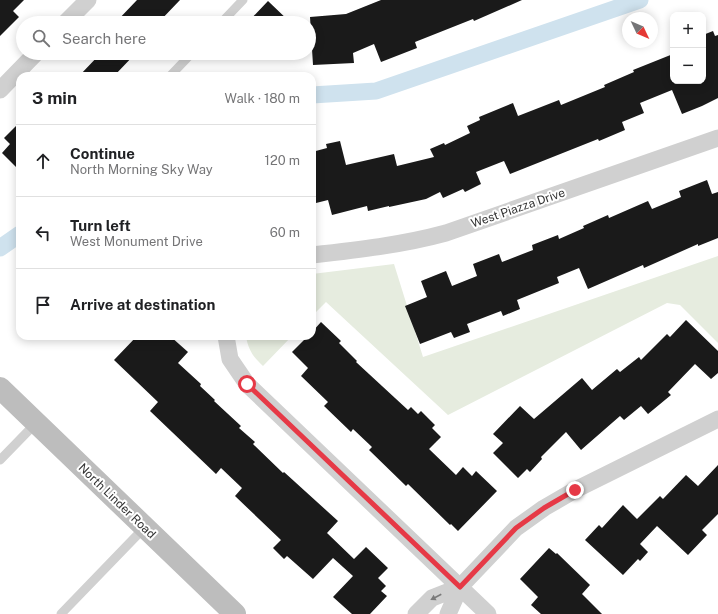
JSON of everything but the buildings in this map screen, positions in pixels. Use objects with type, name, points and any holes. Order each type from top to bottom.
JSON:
[{"type":"main road","name":"North Linder Road","points":[[0,388],[235,614]]},
{"type":"street","points":[[72,16],[88,0]]},
{"type":"street","points":[[18,72],[29,60]]},
{"type":"street","points":[[0,90],[16,74]]},
{"type":"street","name":"West Piazza Drive","points":[[316,256],[403,243],[446,233],[718,138]]},
{"type":"street","points":[[227,340],[230,359],[247,384],[488,614]]},
{"type":"street","points":[[448,614],[460,587],[516,528],[544,508],[575,490],[718,419]]},
{"type":"street","points":[[416,614],[432,598],[460,587]]},
{"type":"lane","points":[[228,16],[243,0]]},
{"type":"lane","points":[[174,72],[185,60]]},
{"type":"lane","points":[[0,460],[36,423]]},
{"type":"lane","points":[[61,614],[145,527]]},
{"type":"shaded area","points":[[718,256],[718,343],[680,305],[667,303],[448,415],[326,302],[316,312],[316,274],[394,264],[423,357]]},
{"type":"shaded area","points":[[247,340],[288,340],[263,366],[256,359]]},
{"type":"waterway","points":[[316,95],[376,91],[640,0]]},
{"type":"waterway","points":[[0,248],[16,237]]},
{"type":"route","points":[[247,384],[460,587],[516,528],[544,508],[575,490]]}]
